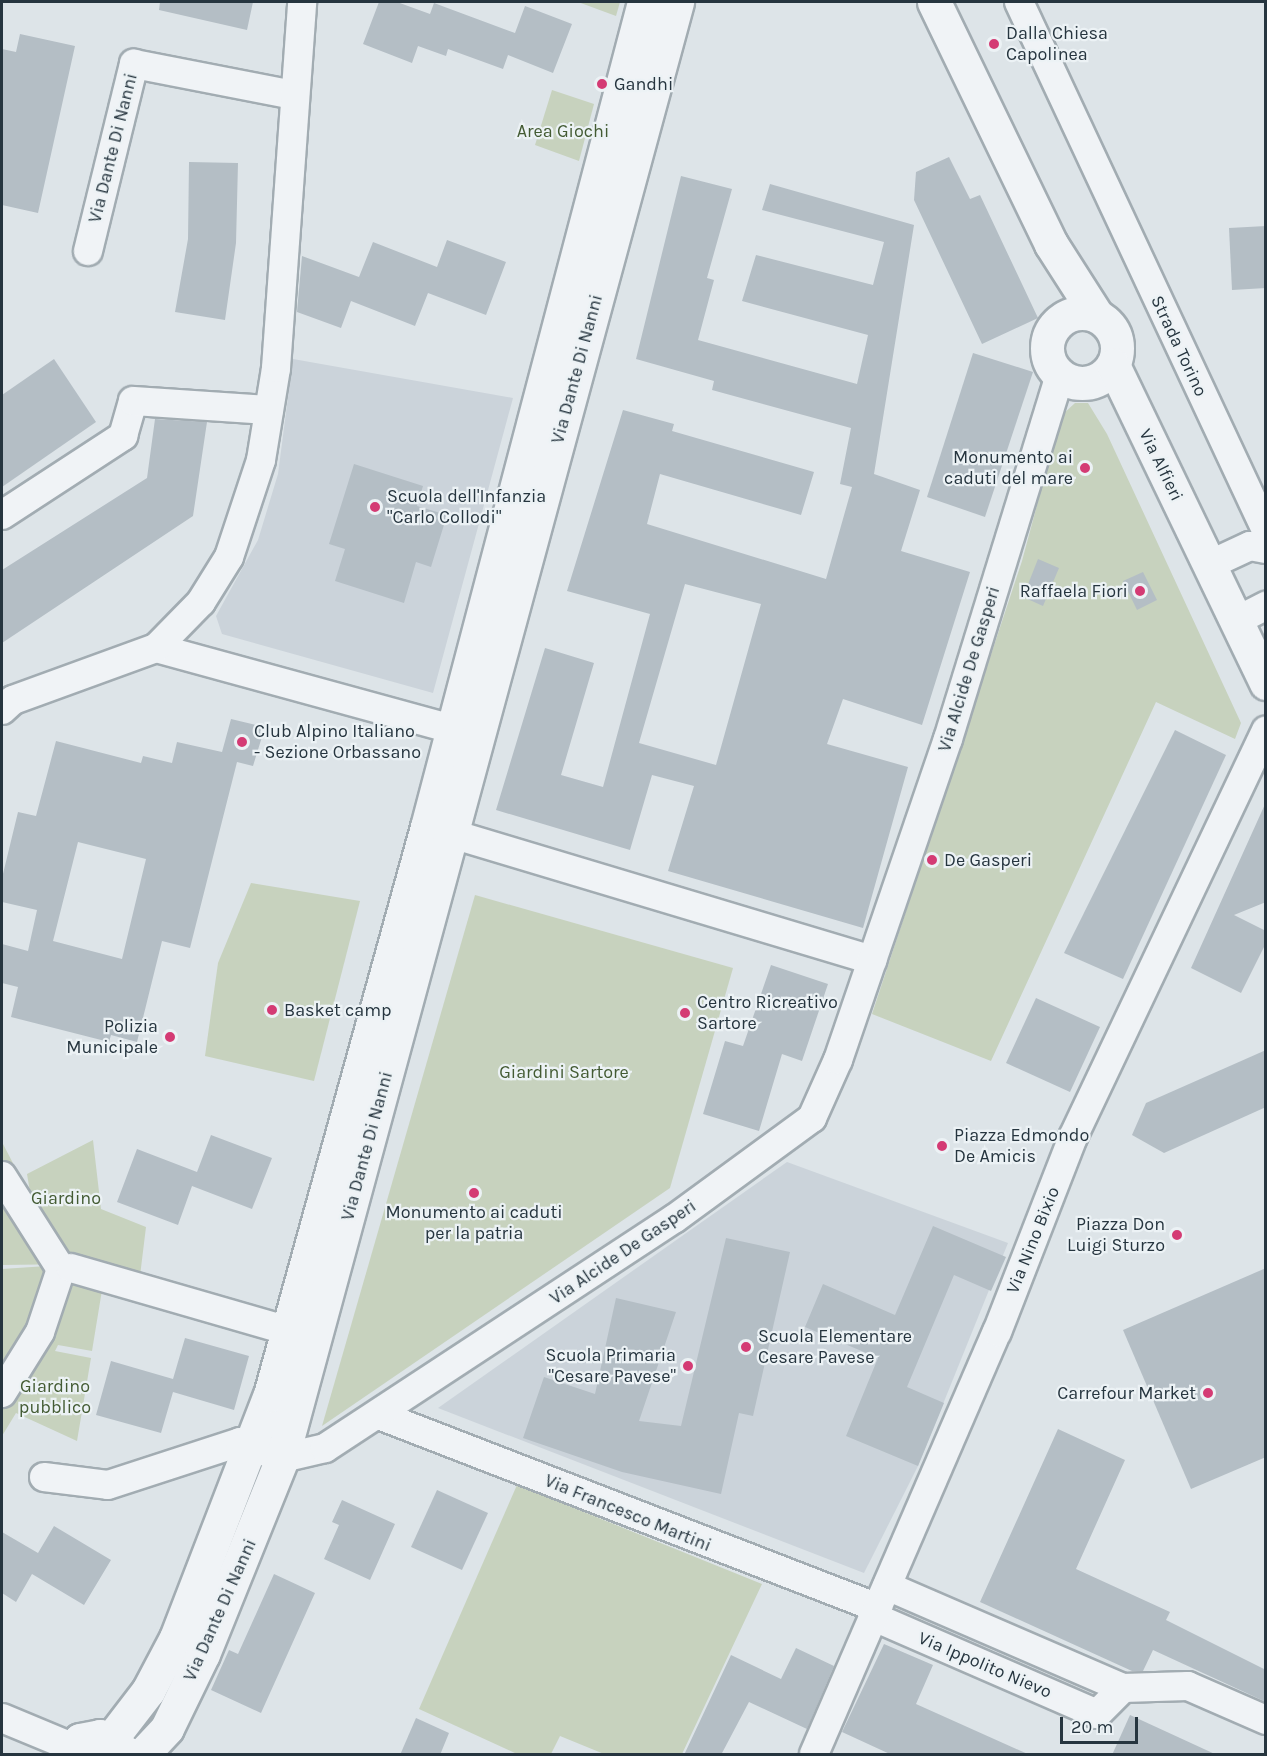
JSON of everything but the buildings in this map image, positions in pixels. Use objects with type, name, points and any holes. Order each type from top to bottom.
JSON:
[{"type":"street","points":[[2,710],[13,700],[156,648],[201,602],[229,557],[261,460],[269,410],[302,2]]},
{"type":"street","name":"Via Dante Di Nanni","points":[[143,1755],[166,1728],[203,1654],[268,1453],[440,830],[644,2]]},
{"type":"street","name":"Via Dante Di Nanni","points":[[464,732],[677,2]]},
{"type":"street","points":[[934,2],[1051,244],[1097,316],[1116,337],[1113,365],[1086,383],[1060,375],[1047,349],[1058,322],[1051,244]]},
{"type":"street","name":"Strada Torino","points":[[1019,2],[1266,530]]},
{"type":"street","name":"Via Dante Di Nanni","points":[[88,252],[134,64],[294,95]]},
{"type":"street","points":[[1058,322],[1074,314],[1097,316]]},
{"type":"street","name":"Via Alfieri","points":[[1113,365],[1266,683]]},
{"type":"street","name":"Via Alcide De Gasperi","points":[[268,1453],[325,1448],[379,1415],[674,1219],[812,1119],[873,960],[1060,375]]},
{"type":"street","points":[[2,515],[123,436],[133,401],[269,410]]},
{"type":"street","points":[[1209,565],[1250,546],[1266,549]]},
{"type":"street","points":[[1236,621],[1266,606]]},
{"type":"street","points":[[156,648],[464,732]]},
{"type":"street","name":"Via Nino Bixio","points":[[822,1752],[880,1604],[1073,1137],[1266,731]]},
{"type":"street","points":[[440,830],[873,960]]},
{"type":"street","name":"Via Dante Di Nanni","points":[[69,1751],[89,1736],[119,1747],[268,1453],[289,1331],[440,830]]},
{"type":"street","points":[[2,1176],[61,1269],[40,1332],[2,1394]]},
{"type":"street","points":[[71,1268],[289,1331]]},
{"type":"street","name":"Via Francesco Martini","points":[[379,1415],[880,1604]]},
{"type":"street","points":[[44,1477],[108,1485],[227,1443],[268,1453]]},
{"type":"street","name":"Via Ippolito Nievo","points":[[880,1604],[1122,1688],[1188,1686],[1266,1720]]},
{"type":"street","points":[[2,1718],[69,1751]]},
{"type":"shaded area","name":"Scuola dell'Infanzia \"Carlo Collodi\"","points":[[293,359],[513,398],[433,693],[222,634],[216,616],[258,540],[278,474]]},
{"type":"shaded area","name":"Scuola Elementare Cesare Pavese","points":[[787,1162],[1008,1243],[918,1466],[864,1573],[438,1408]]},
{"type":"green space","points":[[578,2],[620,2],[616,16]]},
{"type":"green space","name":"Area Giochi","points":[[552,90],[594,104],[579,161],[535,145]]},
{"type":"green space","points":[[1075,403],[1088,403],[1107,434],[1241,723],[1235,739],[1156,702],[991,1061],[872,1014],[1022,561],[1061,416]]},
{"type":"green space","name":"Basket camp","points":[[251,883],[360,901],[314,1081],[205,1056],[218,963]]},
{"type":"green space","name":"Giardini Sartore","points":[[475,895],[733,968],[670,1188],[322,1426]]},
{"type":"green space","points":[[93,1140],[101,1209],[146,1227],[140,1276],[103,1284],[92,1351],[58,1345],[55,1351],[91,1358],[77,1441],[16,1413],[2,1436],[2,1269],[77,1264],[2,1265],[2,1142],[31,1198],[27,1174]]},
{"type":"green space","points":[[517,1485],[762,1584],[682,1754],[604,1754],[560,1736],[551,1754],[517,1754],[419,1709]]},
{"type":"place","name":"Dalla Chiesa Capolinea","points":[[994,44]]},
{"type":"place","name":"Gandhi","points":[[602,84]]},
{"type":"place","name":"Monumento ai caduti del mare","points":[[1085,468]]},
{"type":"place","name":"Scuola dell'Infanzia \"Carlo Collodi\"","points":[[375,507]]},
{"type":"place","name":"Raffaela Fiori","points":[[1140,591]]},
{"type":"place","name":"Club Alpino Italiano - Sezione Orbassano","points":[[242,742]]},
{"type":"place","name":"De Gasperi","points":[[932,860]]},
{"type":"place","name":"Basket camp","points":[[272,1010]]},
{"type":"place","name":"Centro Ricreativo Sartore","points":[[685,1013]]},
{"type":"place","name":"Polizia Municipale","points":[[170,1037]]},
{"type":"place","name":"Piazza Edmondo De Amicis","points":[[942,1146]]},
{"type":"place","name":"Monumento ai caduti per la patria","points":[[474,1193]]},
{"type":"place","name":"Piazza Don Luigi Sturzo","points":[[1177,1235]]},
{"type":"place","name":"Scuola Elementare Cesare Pavese","points":[[746,1347]]},
{"type":"place","name":"Scuola Primaria \"Cesare Pavese\"","points":[[688,1366]]},
{"type":"place","name":"Carrefour Market","points":[[1208,1393]]},
{"type":"park label","name":"Giardino","points":[[66,1198]]},
{"type":"park label","name":"Giardino pubblico","points":[[55,1397]]}]
